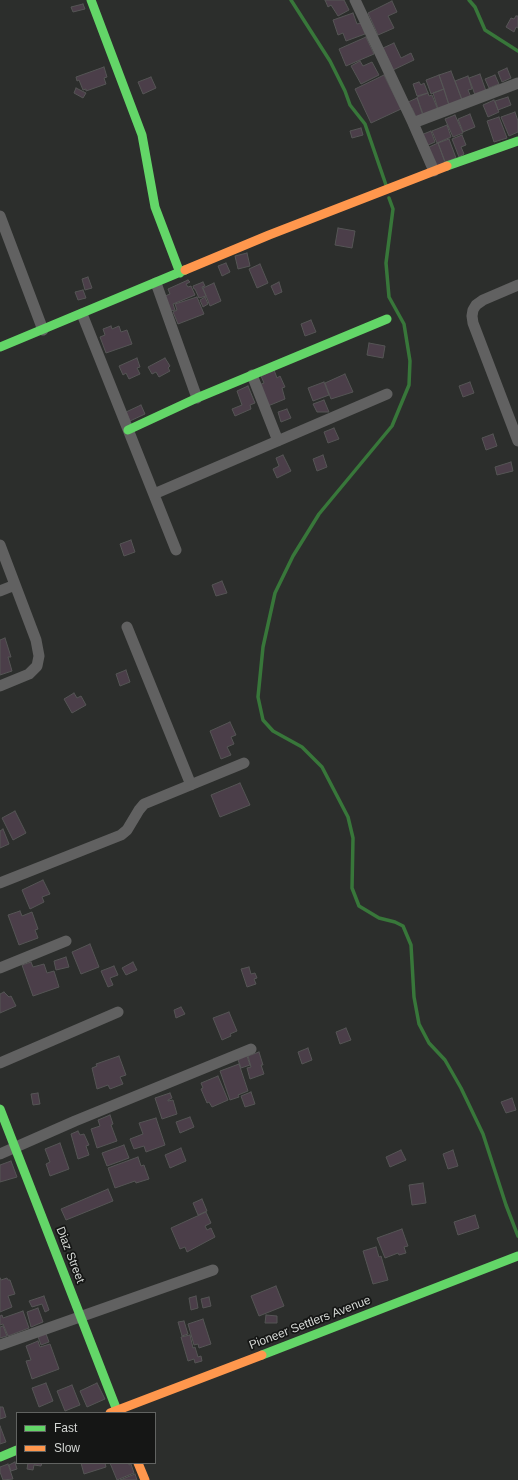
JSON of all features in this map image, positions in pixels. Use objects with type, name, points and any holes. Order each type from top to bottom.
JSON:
[{"type":"street","points":[[91,0],[137,120],[142,136],[155,208],[180,273]]},
{"type":"street","points":[[355,0],[434,171]]},
{"type":"street","points":[[413,123],[518,83]]},
{"type":"street","points":[[0,347],[269,235],[434,171],[518,141]]},
{"type":"street","points":[[0,216],[43,330]]},
{"type":"street","points":[[156,283],[197,398]]},
{"type":"street","points":[[518,285],[483,300],[476,305],[472,316],[518,441]]},
{"type":"street","points":[[82,314],[176,550]]},
{"type":"street","points":[[128,430],[197,398],[387,319]]},
{"type":"street","points":[[252,375],[278,441]]},
{"type":"street","points":[[154,494],[387,394]]},
{"type":"street","points":[[0,545],[36,640],[39,656],[37,666],[29,674],[0,686]]},
{"type":"street","points":[[0,591],[15,585]]},
{"type":"street","points":[[127,627],[190,785]]},
{"type":"street","points":[[0,883],[121,835],[127,830],[138,810],[144,804],[244,763]]},
{"type":"street","points":[[0,968],[66,941]]},
{"type":"street","points":[[0,1063],[118,1012]]},
{"type":"street","points":[[0,1154],[15,1149],[75,1121],[251,1049]]},
{"type":"street","name":"Diaz Street","points":[[0,1109],[81,1317],[115,1412]]},
{"type":"street","name":"Pioneer Settlers Avenue","points":[[115,1412],[517,1256]]},
{"type":"street","points":[[0,1345],[214,1270]]},
{"type":"street","points":[[0,1457],[16,1450]]},
{"type":"street","points":[[138,1464],[145,1480]]},
{"type":"building","points":[[325,0],[344,0],[349,10],[338,16],[331,5],[328,7]]},
{"type":"building","points":[[392,1],[397,12],[388,16],[394,28],[378,35],[368,13]]},
{"type":"building","points":[[83,4],[85,9],[73,12],[71,7]]},
{"type":"building","points":[[353,13],[357,24],[361,23],[365,34],[346,41],[343,33],[338,35],[333,20]]},
{"type":"building","points":[[518,16],[518,28],[516,27],[514,32],[506,27],[511,18],[514,19]]},
{"type":"building","points":[[366,37],[374,54],[346,66],[339,49]]},
{"type":"building","points":[[394,43],[401,58],[411,53],[414,60],[393,70],[383,48]]},
{"type":"building","points":[[360,61],[363,66],[372,62],[379,75],[361,84],[351,66]]},
{"type":"building","points":[[104,67],[107,77],[104,78],[106,84],[86,91],[86,89],[83,90],[79,80],[77,81],[76,77]]},
{"type":"building","points":[[507,68],[511,78],[502,82],[498,72]]},
{"type":"building","points":[[451,71],[462,100],[449,105],[439,75]]},
{"type":"building","points":[[480,74],[486,91],[475,95],[469,78]]},
{"type":"building","points":[[384,75],[401,109],[371,123],[355,89]]},
{"type":"building","points":[[439,75],[444,89],[431,94],[426,80]]},
{"type":"building","points":[[495,75],[499,84],[489,88],[485,79]]},
{"type":"building","points":[[468,76],[472,89],[468,90],[471,97],[462,100],[455,81]]},
{"type":"building","points":[[151,77],[156,88],[143,94],[138,82]]},
{"type":"building","points":[[419,82],[421,85],[424,83],[428,93],[417,96],[413,84]]},
{"type":"building","points":[[76,88],[86,93],[83,98],[74,93]]},
{"type":"building","points":[[444,89],[449,105],[438,109],[433,93]]},
{"type":"building","points":[[428,93],[429,96],[432,95],[438,110],[423,116],[417,97]]},
{"type":"building","points":[[508,97],[511,105],[498,110],[495,101]]},
{"type":"building","points":[[417,98],[423,114],[416,117],[412,108],[409,110],[406,103]]},
{"type":"building","points":[[494,100],[499,112],[488,117],[483,105]]},
{"type":"building","points":[[515,112],[518,121],[518,132],[509,136],[501,117]]},
{"type":"building","points":[[470,114],[475,127],[463,132],[458,119]]},
{"type":"building","points":[[455,115],[463,133],[453,137],[445,119]]},
{"type":"building","points":[[499,117],[507,138],[494,142],[487,121]]},
{"type":"building","points":[[447,125],[451,137],[437,143],[432,131]]},
{"type":"building","points":[[361,128],[363,135],[352,138],[350,131]]},
{"type":"building","points":[[431,131],[435,142],[426,146],[421,135]]},
{"type":"building","points":[[462,135],[466,145],[461,147],[464,154],[459,157],[452,139]]},
{"type":"building","points":[[449,139],[456,158],[445,162],[438,143]]},
{"type":"building","points":[[438,143],[445,162],[434,167],[427,148]]},
{"type":"building","points":[[338,228],[355,231],[352,248],[335,245]]},
{"type":"building","points":[[247,253],[250,266],[238,269],[235,256]]},
{"type":"building","points":[[226,263],[230,272],[222,276],[218,266]]},
{"type":"building","points":[[260,264],[268,283],[257,288],[249,269]]},
{"type":"building","points":[[88,277],[92,288],[85,290],[82,279]]},
{"type":"building","points":[[188,280],[190,282],[186,284],[188,287],[191,286],[195,295],[173,304],[175,310],[171,311],[165,296],[170,294],[168,289]]},
{"type":"building","points":[[203,282],[205,286],[202,287],[206,296],[199,298],[193,286]]},
{"type":"building","points":[[279,282],[282,292],[275,295],[271,286]]},
{"type":"building","points":[[214,283],[221,301],[210,306],[203,288]]},
{"type":"building","points":[[83,290],[86,298],[78,300],[75,292]]},
{"type":"building","points":[[197,297],[204,314],[178,324],[173,312],[177,310],[175,304]]},
{"type":"building","points":[[205,297],[208,304],[203,307],[200,300]]},
{"type":"building","points":[[311,320],[316,332],[305,336],[301,324]]},
{"type":"building","points":[[111,326],[112,329],[119,326],[121,332],[127,330],[132,344],[106,353],[100,337],[105,335],[103,329]]},
{"type":"building","points":[[369,343],[385,346],[383,358],[367,355]]},
{"type":"building","points":[[137,358],[140,367],[137,368],[140,374],[129,379],[126,373],[123,375],[119,366]]},
{"type":"building","points":[[165,358],[170,366],[168,368],[170,371],[159,377],[156,372],[152,374],[148,367]]},
{"type":"building","points":[[274,370],[277,378],[280,376],[285,387],[282,388],[285,399],[268,406],[259,385],[264,383],[261,376]]},
{"type":"building","points":[[345,374],[353,392],[331,399],[325,383]]},
{"type":"building","points":[[324,382],[329,395],[313,401],[308,388]]},
{"type":"building","points":[[470,382],[474,393],[463,397],[459,386]]},
{"type":"building","points":[[248,386],[255,403],[250,405],[251,409],[235,416],[232,409],[242,405],[237,391]]},
{"type":"building","points":[[324,400],[329,412],[317,412],[313,404]]},
{"type":"building","points":[[141,405],[145,414],[130,421],[126,412]]},
{"type":"building","points":[[287,409],[291,418],[281,422],[278,412]]},
{"type":"building","points":[[334,428],[339,439],[328,443],[324,432]]},
{"type":"building","points":[[493,434],[497,446],[486,450],[482,438]]},
{"type":"building","points":[[283,455],[291,471],[277,478],[273,469],[279,466],[276,458]]},
{"type":"building","points":[[323,455],[327,467],[317,471],[313,459]]},
{"type":"building","points":[[511,462],[513,471],[497,475],[495,467]]},
{"type":"building","points":[[131,540],[135,552],[124,556],[120,544]]},
{"type":"building","points":[[222,581],[227,593],[216,596],[212,585]]},
{"type":"building","points":[[5,638],[11,657],[8,657],[12,671],[0,675],[0,640]]},
{"type":"building","points":[[126,670],[130,682],[120,686],[116,674]]},
{"type":"building","points":[[74,693],[77,698],[81,696],[86,705],[72,713],[64,699]]},
{"type":"building","points":[[230,722],[236,735],[231,737],[234,744],[227,747],[231,755],[221,759],[210,731]]},
{"type":"building","points":[[240,783],[250,805],[220,817],[211,795]]},
{"type":"building","points":[[15,811],[26,833],[13,840],[2,818]]},
{"type":"building","points":[[3,829],[9,844],[0,848],[0,831]]},
{"type":"building","points":[[43,880],[50,894],[42,897],[44,902],[30,909],[22,890]]},
{"type":"building","points":[[20,911],[22,916],[32,912],[38,929],[35,930],[38,938],[19,945],[8,915]]},
{"type":"building","points":[[90,944],[99,967],[81,974],[72,952]]},
{"type":"building","points":[[66,957],[69,967],[56,970],[54,961]]},
{"type":"building","points":[[31,962],[33,967],[44,964],[47,973],[54,971],[59,987],[33,996],[22,965]]},
{"type":"building","points":[[133,962],[137,970],[126,975],[122,968]]},
{"type":"building","points":[[114,966],[118,975],[110,978],[113,985],[108,987],[101,971]]},
{"type":"building","points":[[249,967],[251,974],[255,973],[257,978],[254,979],[256,984],[247,987],[241,969]]},
{"type":"building","points":[[4,992],[9,997],[11,996],[16,1006],[0,1013],[0,994]]},
{"type":"building","points":[[181,1007],[185,1014],[176,1018],[174,1010]]},
{"type":"building","points":[[229,1012],[237,1031],[230,1034],[231,1036],[222,1040],[213,1018]]},
{"type":"building","points":[[346,1028],[351,1040],[340,1044],[336,1032]]},
{"type":"building","points":[[308,1048],[312,1060],[302,1064],[298,1052]]},
{"type":"building","points":[[259,1052],[264,1074],[250,1079],[247,1068],[251,1067],[248,1056]]},
{"type":"building","points":[[246,1053],[250,1065],[241,1068],[237,1057]]},
{"type":"building","points":[[119,1056],[126,1075],[120,1077],[123,1084],[110,1089],[108,1085],[97,1089],[92,1068],[97,1066],[96,1064]]},
{"type":"building","points":[[239,1064],[248,1091],[238,1095],[239,1097],[230,1100],[220,1071]]},
{"type":"building","points":[[218,1076],[228,1100],[212,1107],[209,1102],[207,1103],[201,1089],[203,1088],[201,1083]]},
{"type":"building","points":[[251,1092],[255,1104],[245,1107],[241,1096]]},
{"type":"building","points":[[38,1093],[40,1104],[33,1105],[31,1094]]},
{"type":"building","points":[[170,1093],[172,1098],[168,1101],[173,1100],[177,1114],[162,1119],[155,1098]]},
{"type":"building","points":[[512,1098],[516,1110],[506,1113],[501,1102]]},
{"type":"building","points":[[110,1115],[113,1124],[111,1125],[117,1141],[97,1148],[91,1129],[100,1126],[98,1120]]},
{"type":"building","points":[[190,1117],[194,1127],[180,1133],[176,1122]]},
{"type":"building","points":[[156,1118],[165,1145],[146,1152],[144,1146],[134,1149],[130,1139],[143,1134],[139,1123]]},
{"type":"building","points":[[78,1131],[80,1135],[84,1134],[89,1145],[86,1146],[89,1155],[78,1159],[71,1134]]},
{"type":"building","points":[[60,1143],[69,1169],[50,1176],[46,1164],[50,1162],[45,1149]]},
{"type":"building","points":[[124,1145],[129,1158],[107,1166],[102,1153]]},
{"type":"building","points":[[181,1148],[186,1161],[170,1168],[165,1155]]},
{"type":"building","points":[[401,1150],[406,1160],[390,1167],[386,1157]]},
{"type":"building","points":[[453,1150],[458,1166],[448,1169],[443,1154]]},
{"type":"building","points":[[138,1157],[141,1166],[144,1165],[149,1179],[136,1183],[135,1181],[115,1188],[108,1168]]},
{"type":"building","points":[[11,1161],[17,1177],[0,1182],[0,1165]]},
{"type":"building","points":[[423,1183],[426,1203],[412,1205],[409,1185]]},
{"type":"building","points":[[108,1189],[113,1201],[66,1220],[61,1209]]},
{"type":"building","points":[[202,1199],[207,1211],[198,1215],[193,1203]]},
{"type":"building","points":[[206,1212],[211,1223],[205,1226],[207,1230],[211,1228],[215,1237],[187,1252],[185,1247],[180,1249],[171,1228]]},
{"type":"building","points":[[475,1215],[479,1228],[458,1235],[454,1222]]},
{"type":"building","points":[[402,1229],[408,1246],[404,1247],[406,1253],[399,1255],[398,1253],[385,1258],[377,1238]]},
{"type":"building","points":[[376,1247],[379,1257],[381,1256],[388,1280],[373,1284],[363,1251]]},
{"type":"building","points":[[0,1278],[1,1280],[7,1278],[10,1280],[15,1294],[8,1296],[12,1307],[0,1312]]},
{"type":"building","points":[[276,1286],[284,1306],[259,1316],[251,1296]]},
{"type":"building","points":[[44,1296],[49,1310],[45,1312],[42,1304],[32,1307],[29,1301]]},
{"type":"building","points":[[196,1296],[198,1308],[191,1310],[189,1298]]},
{"type":"building","points":[[209,1297],[211,1306],[203,1308],[201,1299]]},
{"type":"building","points":[[38,1308],[43,1322],[31,1327],[27,1312]]},
{"type":"building","points":[[23,1311],[29,1328],[8,1336],[3,1324],[0,1325],[0,1316],[2,1315],[3,1318]]},
{"type":"building","points":[[266,1315],[277,1316],[277,1323],[265,1323]]},
{"type":"building","points":[[203,1319],[211,1344],[199,1348],[198,1344],[194,1345],[188,1324]]},
{"type":"building","points":[[184,1321],[188,1334],[182,1336],[178,1322]]},
{"type":"building","points":[[3,1326],[7,1336],[0,1338],[0,1327]]},
{"type":"building","points":[[45,1331],[49,1342],[41,1345],[37,1334]]},
{"type":"building","points":[[190,1335],[193,1348],[195,1347],[198,1357],[201,1356],[202,1361],[195,1363],[194,1359],[188,1361],[181,1337]]},
{"type":"building","points":[[38,1341],[40,1347],[50,1344],[59,1369],[32,1379],[26,1361],[31,1360],[26,1346]]},
{"type":"building","points":[[46,1383],[53,1401],[39,1407],[32,1388]]},
{"type":"building","points":[[97,1383],[105,1399],[87,1407],[80,1391]]},
{"type":"building","points":[[72,1385],[80,1405],[65,1411],[57,1391]]},
{"type":"building","points":[[0,1407],[3,1407],[6,1417],[0,1419]]},
{"type":"building","points":[[0,1426],[6,1442],[0,1444]]},
{"type":"building","points":[[15,1462],[17,1469],[11,1471],[9,1465]]},
{"type":"building","points":[[8,1464],[13,1479],[3,1480],[0,1467]]},
{"type":"building","points":[[28,1464],[42,1464],[41,1466],[34,1465],[33,1470],[27,1469]]},
{"type":"building","points":[[81,1464],[105,1464],[106,1467],[84,1474]]},
{"type":"building","points":[[110,1464],[131,1464],[134,1473],[117,1480]]},
{"type":"building","points":[[135,1474],[137,1480],[120,1480]]},
{"type":"waterway","points":[[291,0],[330,61],[345,91],[350,105],[365,124],[386,185]]},
{"type":"waterway","points":[[469,0],[475,7],[485,30],[518,51]]},
{"type":"waterway","points":[[389,198],[393,209],[386,263],[389,297],[404,324],[410,361],[409,385],[392,426],[319,514],[293,556],[275,593],[263,647],[258,697],[263,720],[273,731],[302,747],[322,767],[348,817],[353,838],[352,888],[359,906],[379,918],[395,922],[403,926],[411,945],[414,997],[419,1024],[429,1043],[445,1060],[461,1088],[483,1134],[506,1205],[518,1236]]},
{"type":"traffic: fast","points":[[91,0],[142,135],[155,207],[180,273]]},
{"type":"traffic: fast","points":[[447,166],[518,141]]},
{"type":"traffic: fast","points":[[0,347],[185,270]]},
{"type":"traffic: fast","points":[[128,430],[197,398],[387,319]]},
{"type":"traffic: fast","points":[[0,1109],[118,1412]]},
{"type":"traffic: fast","points":[[262,1355],[518,1256]]},
{"type":"traffic: fast","points":[[0,1457],[16,1450]]},
{"type":"traffic: slow","points":[[185,270],[269,235],[447,166]]},
{"type":"traffic: slow","points":[[113,1412],[262,1355]]},
{"type":"traffic: slow","points":[[138,1464],[145,1480]]}]
